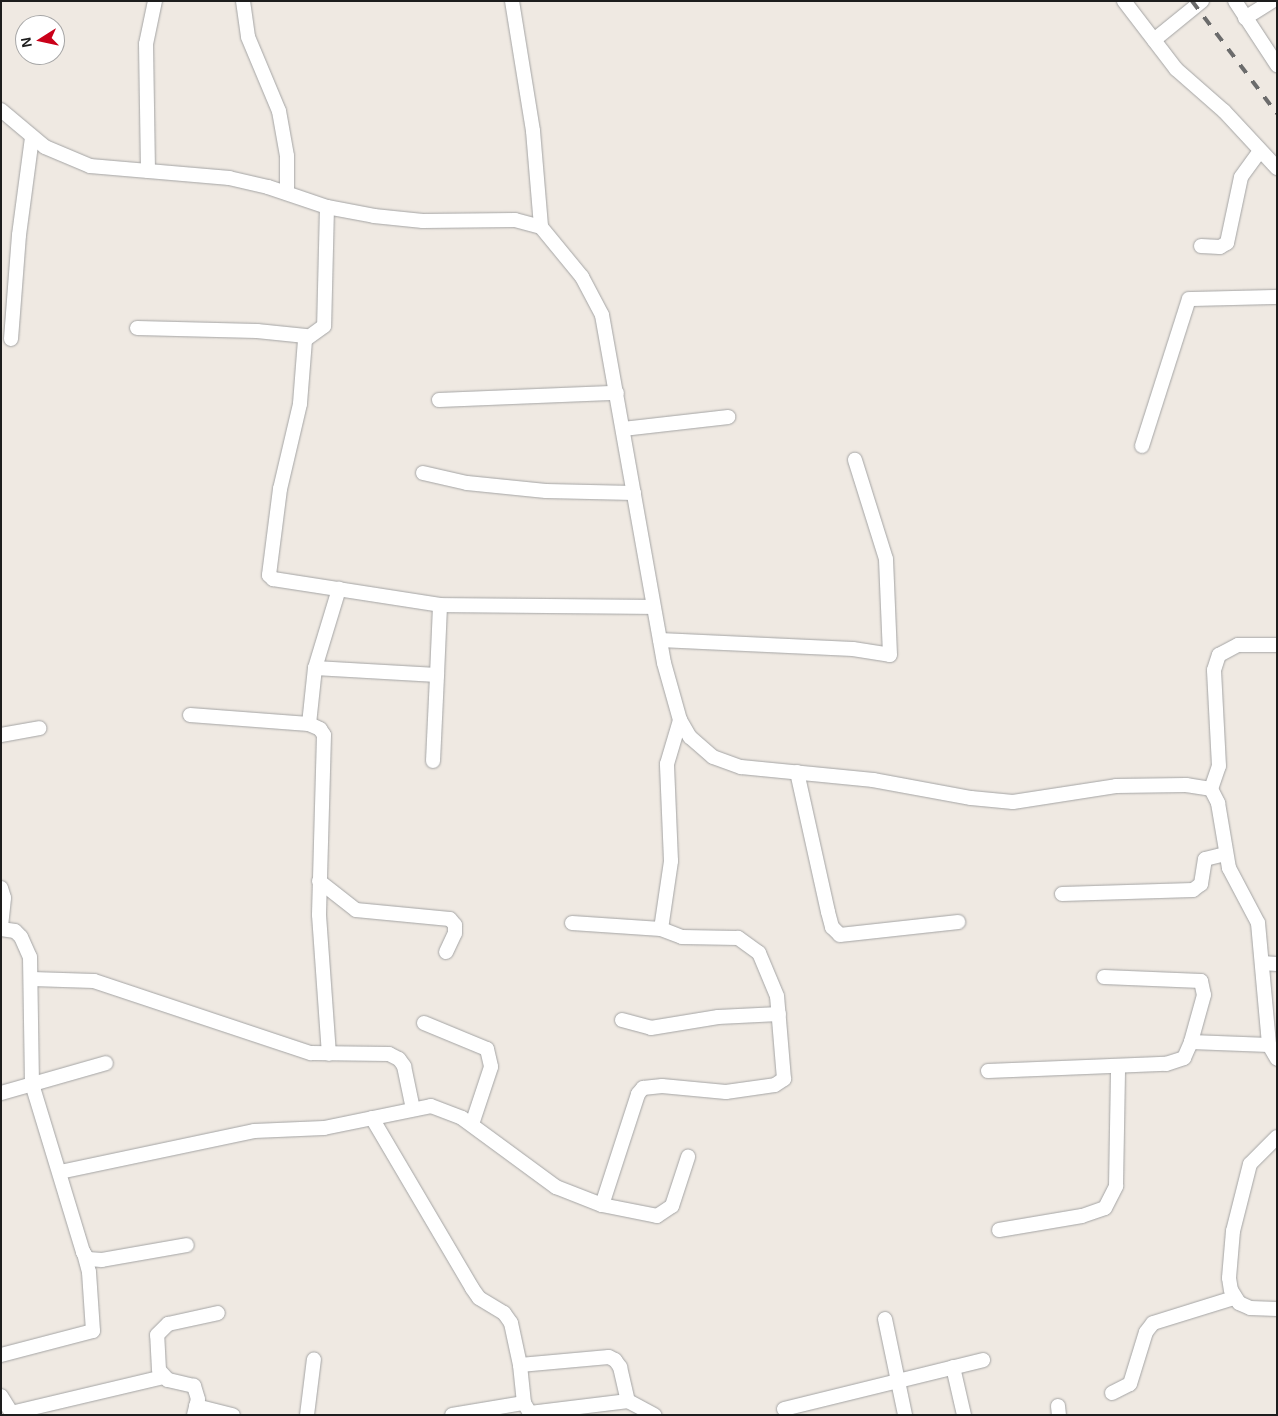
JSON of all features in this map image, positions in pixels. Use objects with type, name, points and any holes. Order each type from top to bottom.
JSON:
[{"type":"street","points":[[148,171],[146,44],[155,1]]},
{"type":"street","points":[[244,1],[248,37],[279,111],[287,156],[287,193]]},
{"type":"street","points":[[512,1],[533,131],[541,227],[582,277],[597,302],[610,344],[653,607],[680,720],[690,737],[713,757],[741,766],[1013,802],[1116,786],[1186,784],[1211,789]]},
{"type":"street","points":[[1124,1],[1176,69],[1224,111],[1277,168]]},
{"type":"street","points":[[1154,40],[1202,1]]},
{"type":"street","points":[[1235,1],[1277,65]]},
{"type":"street","points":[[1245,18],[1272,1]]},
{"type":"street","points":[[1,110],[32,138],[76,162],[229,178],[287,193],[327,208],[390,218],[515,220],[541,227]]},
{"type":"street","points":[[11,339],[19,235],[32,138]]},
{"type":"street","points":[[1201,246],[1220,247],[1227,243],[1242,177],[1260,151]]},
{"type":"street","points":[[137,328],[257,331],[306,336],[324,326],[327,208]]},
{"type":"street","points":[[1142,446],[1187,300],[1198,296],[1277,297]]},
{"type":"street","points":[[306,336],[300,404],[280,489],[269,573],[273,579],[440,605],[653,607]]},
{"type":"street","points":[[439,400],[617,394]]},
{"type":"street","points":[[623,429],[728,417]]},
{"type":"street","points":[[660,640],[853,649],[890,655],[886,559],[855,460]]},
{"type":"street","points":[[423,474],[467,483],[536,490],[634,493]]},
{"type":"street","points":[[309,724],[315,668],[340,589]]},
{"type":"street","points":[[433,761],[440,605]]},
{"type":"street","points":[[1277,646],[1238,645],[1219,655],[1214,670],[1219,766],[1211,789],[1218,803],[1225,854],[1233,877],[1258,923],[1269,1045],[1277,1058]]},
{"type":"street","points":[[315,668],[437,675]]},
{"type":"street","points":[[190,715],[309,724],[320,729],[326,745],[319,881],[329,1054]]},
{"type":"street","points":[[661,929],[671,861],[667,764],[680,720]]},
{"type":"street","points":[[1,735],[38,728]]},
{"type":"street","points":[[797,772],[828,912],[832,927],[840,935],[958,922]]},
{"type":"street","points":[[1062,894],[1193,890],[1201,884],[1205,859],[1225,854]]},
{"type":"street","points":[[319,881],[356,910],[450,920],[455,925],[455,933],[446,952]]},
{"type":"street","points":[[1,888],[4,898],[1,929],[15,931],[27,945],[32,979],[32,1084],[84,1252],[89,1272],[94,1331],[1,1355]]},
{"type":"street","points":[[572,923],[661,929],[682,937],[726,937],[750,945],[759,953],[772,978],[785,1073],[784,1079],[775,1086],[726,1092],[662,1086],[642,1088],[638,1094],[602,1205]]},
{"type":"street","points":[[1262,963],[1277,964]]},
{"type":"street","points":[[988,1071],[1118,1066],[1178,1062],[1184,1058],[1204,995],[1201,982],[1104,977]]},
{"type":"street","points":[[32,979],[94,981],[312,1053],[389,1054],[399,1059],[413,1108]]},
{"type":"street","points":[[622,1020],[651,1028],[718,1017],[778,1014]]},
{"type":"street","points":[[424,1022],[487,1049],[491,1067],[472,1124]]},
{"type":"street","points":[[1190,1042],[1269,1045]]},
{"type":"street","points":[[1,1092],[106,1063]]},
{"type":"street","points":[[999,1230],[1082,1216],[1105,1208],[1116,1186],[1118,1066]]},
{"type":"street","points":[[60,1172],[254,1131],[324,1128],[413,1108],[441,1108],[472,1124],[556,1187],[602,1205],[643,1215],[666,1212],[672,1206],[688,1157]]},
{"type":"street","points":[[372,1118],[472,1288],[479,1298],[504,1313],[512,1324],[520,1365],[524,1403],[530,1413],[579,1412],[628,1401],[654,1415]]},
{"type":"street","points":[[1277,1137],[1257,1154],[1247,1174],[1230,1250],[1229,1278],[1234,1298],[1250,1308],[1277,1309]]},
{"type":"street","points":[[84,1252],[88,1259],[102,1260],[188,1244]]},
{"type":"street","points":[[1112,1394],[1130,1384],[1146,1332],[1153,1323],[1234,1298]]},
{"type":"street","points":[[163,1377],[156,1347],[161,1328],[218,1313]]},
{"type":"street","points":[[885,1319],[905,1415]]},
{"type":"street","points":[[520,1365],[609,1358],[620,1367],[628,1401]]},
{"type":"street","points":[[308,1415],[314,1359]]},
{"type":"street","points":[[784,1409],[898,1379],[983,1360]]},
{"type":"street","points":[[953,1367],[964,1415]]},
{"type":"street","points":[[1,1396],[12,1414],[163,1377],[194,1386],[195,1410],[233,1415]]},
{"type":"street","points":[[452,1415],[524,1403]]},
{"type":"railway","points":[[1192,1],[1277,114]]}]
